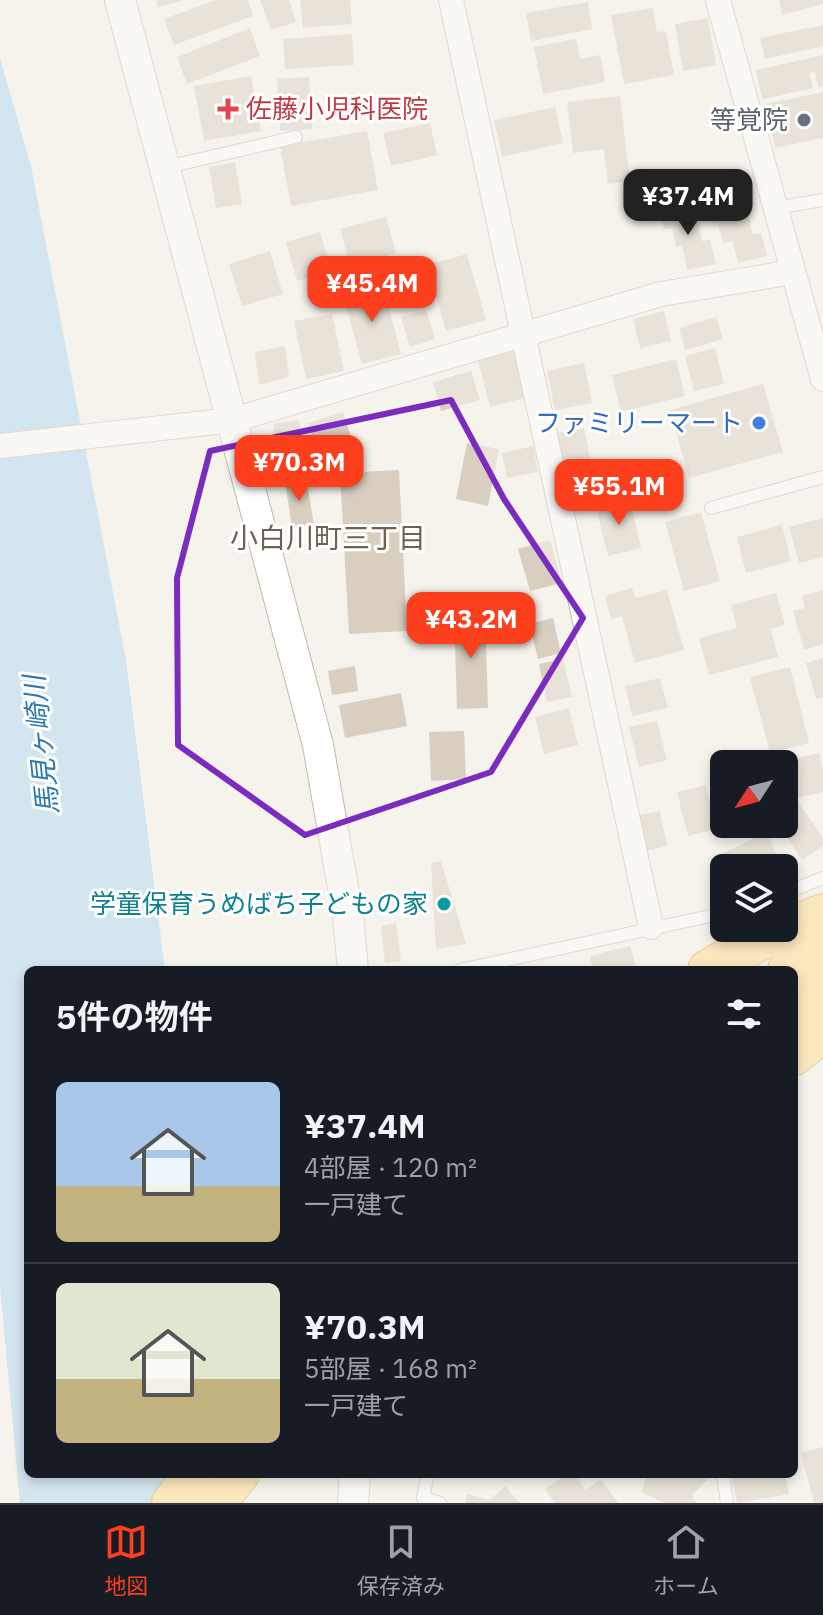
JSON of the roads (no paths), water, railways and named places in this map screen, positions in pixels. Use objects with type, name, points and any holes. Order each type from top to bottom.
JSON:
[{"type":"highway","points":[[715,966],[758,941],[823,914]]},
{"type":"highway","points":[[795,966],[823,950]]},
{"type":"highway","points":[[798,1007],[823,991]]},
{"type":"highway","points":[[798,1052],[823,1032]]},
{"type":"highway","points":[[172,1503],[191,1478]]},
{"type":"highway","points":[[216,1503],[236,1478]]},
{"type":"street","points":[[120,0],[167,167],[318,745],[348,916],[353,966]]},
{"type":"street","points":[[451,0],[651,927]]},
{"type":"street","points":[[718,0],[823,379]]},
{"type":"street","points":[[0,446],[233,420],[661,294],[793,272]]},
{"type":"lane","points":[[167,167],[296,137]]},
{"type":"lane","points":[[776,208],[823,200]]},
{"type":"lane","points":[[711,508],[823,477]]},
{"type":"lane","points":[[798,888],[823,878]]},
{"type":"lane","points":[[478,966],[710,916]]},
{"type":"lane","points":[[427,1478],[423,1498],[440,1503]]},
{"type":"lane","points":[[724,1478],[727,1503]]},
{"type":"water","name":"馬見ヶ崎川","points":[[0,58],[31,166],[126,660],[164,966],[24,966],[24,1478],[203,1478],[205,1503],[20,1503],[0,1286]]},
{"type":"place","name":"佐藤小児科医院","points":[[228,109]]},
{"type":"place","name":"等覚院","points":[[804,120]]},
{"type":"place","name":"ファミリーマート","points":[[759,423]]},
{"type":"place","name":"学童保育うめばち子どもの家","points":[[444,904]]},
{"type":"district","name":"小白川町三丁目","points":[[328,538]]}]
